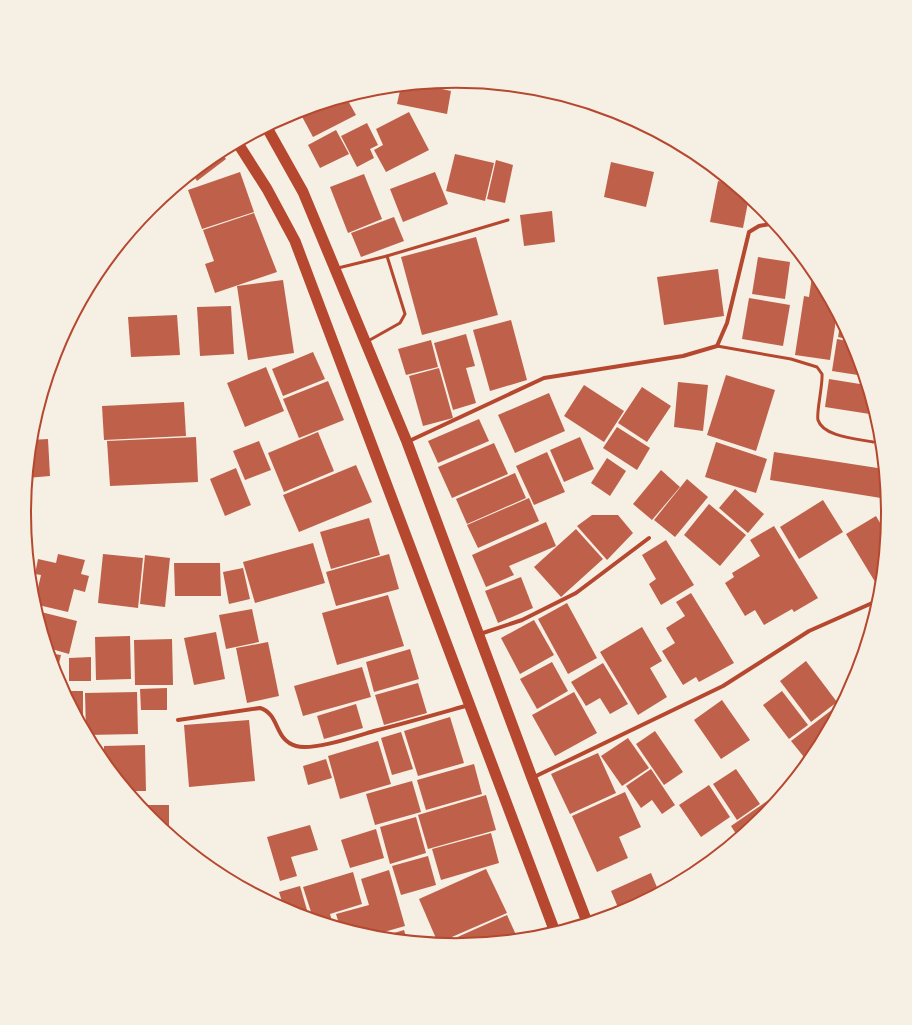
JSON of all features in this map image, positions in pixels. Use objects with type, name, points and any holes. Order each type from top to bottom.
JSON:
[{"type":"highway","points":[[269,131],[303,192],[407,442],[585,917]]},
{"type":"highway","points":[[240,147],[267,189],[295,241],[553,926]]},
{"type":"street","points":[[407,442],[544,378],[683,356],[717,346],[727,323],[749,232],[759,226],[769,224]]},
{"type":"street","points":[[479,634],[522,620],[576,593],[649,538]]},
{"type":"street","points":[[532,778],[724,686],[809,631],[871,603]]},
{"type":"street","points":[[178,720],[260,708],[266,710],[271,715],[281,737],[298,747],[330,744],[469,705]]},
{"type":"lane","points":[[334,269],[387,256],[508,220]]},
{"type":"lane","points":[[366,343],[400,323],[405,314],[387,256]]},
{"type":"lane","points":[[717,346],[791,359],[817,367],[822,374],[823,384],[818,420],[823,428],[830,433],[873,442]]},
{"type":"building","points":[[428,88],[437,88],[451,91],[447,114],[397,104],[400,91]]},
{"type":"building","points":[[348,101],[356,115],[313,137],[302,117]]},
{"type":"building","points":[[409,112],[429,150],[386,172],[374,150],[383,145],[376,129]]},
{"type":"building","points":[[367,123],[378,145],[370,149],[374,158],[357,167],[341,136]]},
{"type":"building","points":[[336,130],[349,154],[320,168],[308,145]]},
{"type":"building","points":[[455,154],[494,163],[485,201],[446,191]]},
{"type":"building","points":[[224,156],[226,159],[197,181],[195,177]]},
{"type":"building","points":[[496,160],[513,165],[505,203],[487,199]]},
{"type":"building","points":[[611,162],[654,172],[646,207],[604,197]]},
{"type":"building","points":[[240,172],[254,212],[202,229],[188,190]]},
{"type":"building","points":[[435,172],[448,204],[403,222],[390,189]]},
{"type":"building","points":[[364,174],[382,219],[348,233],[330,187]]},
{"type":"building","points":[[718,181],[723,182],[748,204],[743,228],[710,222]]},
{"type":"building","points":[[552,211],[555,242],[524,246],[520,215]]},
{"type":"building","points":[[254,213],[277,272],[215,293],[205,264],[214,261],[203,230]]},
{"type":"building","points":[[394,217],[404,241],[361,257],[351,233]]},
{"type":"building","points":[[476,237],[498,315],[422,335],[401,257]]},
{"type":"building","points":[[758,257],[790,262],[785,299],[752,294]]},
{"type":"building","points":[[718,269],[724,316],[664,325],[657,277]]},
{"type":"building","points":[[283,280],[294,353],[248,360],[237,286]]},
{"type":"building","points":[[812,280],[836,322],[830,360],[795,355],[804,296],[809,297]]},
{"type":"building","points":[[749,298],[790,305],[783,346],[742,339]]},
{"type":"building","points":[[231,306],[234,354],[200,356],[197,307]]},
{"type":"building","points":[[177,315],[180,355],[131,357],[128,317]]},
{"type":"building","points":[[511,320],[527,380],[490,391],[473,330]]},
{"type":"building","points":[[839,330],[843,338],[838,337]]},
{"type":"building","points":[[466,334],[475,366],[466,368],[476,403],[453,410],[434,343]]},
{"type":"building","points":[[837,339],[844,340],[858,375],[832,371]]},
{"type":"building","points":[[431,340],[438,367],[406,375],[398,349]]},
{"type":"building","points":[[313,352],[325,379],[283,396],[272,369]]},
{"type":"building","points":[[266,367],[284,411],[245,427],[227,383]]},
{"type":"building","points":[[439,368],[453,418],[423,426],[409,376]]},
{"type":"building","points":[[726,375],[775,390],[756,451],[707,435]]},
{"type":"building","points":[[829,379],[861,384],[869,414],[825,407]]},
{"type":"building","points":[[328,381],[344,420],[299,438],[283,399]]},
{"type":"building","points":[[678,382],[708,385],[703,431],[674,427]]},
{"type":"building","points":[[584,385],[624,411],[604,442],[564,416]]},
{"type":"building","points":[[642,387],[671,406],[647,442],[618,423]]},
{"type":"building","points":[[549,393],[565,431],[515,453],[498,415]]},
{"type":"building","points":[[184,402],[186,436],[104,440],[102,406]]},
{"type":"building","points":[[479,419],[489,441],[438,463],[428,441]]},
{"type":"building","points":[[617,427],[650,448],[637,470],[603,448]]},
{"type":"building","points":[[318,432],[334,471],[284,492],[268,453]]},
{"type":"building","points":[[196,437],[198,482],[110,486],[107,441]]},
{"type":"building","points":[[580,437],[594,469],[564,482],[550,450]]},
{"type":"building","points":[[48,439],[50,476],[33,477],[38,440]]},
{"type":"building","points":[[259,441],[271,470],[245,480],[233,451]]},
{"type":"building","points":[[716,442],[767,459],[756,493],[705,477]]},
{"type":"building","points":[[494,443],[508,474],[452,498],[438,467]]},
{"type":"building","points":[[547,452],[565,492],[534,505],[516,466]]},
{"type":"building","points":[[774,452],[878,468],[880,498],[770,480]]},
{"type":"building","points":[[607,458],[626,471],[610,496],[591,483]]},
{"type":"building","points":[[356,465],[372,502],[299,532],[283,495]]},
{"type":"building","points":[[236,468],[251,505],[225,516],[210,479]]},
{"type":"building","points":[[661,470],[680,487],[652,520],[633,504]]},
{"type":"building","points":[[515,473],[526,498],[467,524],[456,499]]},
{"type":"building","points":[[687,479],[708,497],[675,537],[654,520]]},
{"type":"building","points":[[735,489],[764,514],[748,533],[719,508]]},
{"type":"building","points":[[529,498],[539,521],[478,548],[467,525]]},
{"type":"building","points":[[823,500],[843,532],[799,559],[780,527]]},
{"type":"building","points":[[709,504],[746,535],[720,566],[684,535]]},
{"type":"building","points":[[592,515],[618,515],[633,533],[607,560],[577,526]]},
{"type":"building","points":[[876,516],[881,524],[875,582],[846,534]]},
{"type":"building","points":[[369,518],[380,555],[331,569],[320,532]]},
{"type":"building","points":[[546,522],[556,546],[509,566],[514,575],[486,587],[472,555]]},
{"type":"building","points":[[774,526],[818,598],[794,612],[792,609],[764,625],[755,610],[745,616],[725,583],[734,577],[732,573],[760,556],[750,540]]},
{"type":"building","points":[[576,529],[603,559],[561,597],[534,567]]},
{"type":"building","points":[[666,540],[694,585],[661,605],[649,584],[656,579],[642,555]]},
{"type":"building","points":[[313,543],[325,583],[255,603],[243,562]]},
{"type":"building","points":[[58,554],[85,560],[81,574],[89,576],[85,592],[74,589],[68,612],[41,606],[38,588],[41,575],[36,574],[36,571],[38,559],[56,563]]},
{"type":"building","points":[[103,554],[143,558],[138,608],[98,603]]},
{"type":"building","points":[[389,554],[399,589],[336,606],[326,572]]},
{"type":"building","points":[[145,555],[170,558],[165,607],[140,604]]},
{"type":"building","points":[[174,563],[220,563],[221,596],[175,596]]},
{"type":"building","points":[[243,568],[250,599],[229,604],[223,572]]},
{"type":"building","points":[[521,577],[533,608],[498,623],[485,591]]},
{"type":"building","points":[[691,593],[734,663],[699,682],[696,677],[683,685],[662,651],[675,643],[666,628],[685,616],[676,602]]},
{"type":"building","points":[[388,595],[404,646],[337,665],[322,613]]},
{"type":"building","points":[[567,603],[597,658],[568,674],[538,619]]},
{"type":"building","points":[[252,609],[259,642],[226,649],[219,615]]},
{"type":"building","points":[[43,612],[77,621],[69,654],[54,650]]},
{"type":"building","points":[[534,620],[554,655],[520,674],[501,638]]},
{"type":"building","points":[[642,627],[662,661],[650,668],[667,697],[638,715],[600,652]]},
{"type":"building","points":[[216,632],[225,679],[194,685],[184,638]]},
{"type":"building","points":[[130,636],[131,679],[96,680],[95,637]]},
{"type":"building","points":[[172,639],[173,685],[135,685],[134,640]]},
{"type":"building","points":[[268,642],[279,696],[247,703],[236,648]]},
{"type":"building","points":[[410,649],[419,679],[374,692],[366,662]]},
{"type":"building","points":[[56,654],[61,655],[59,663]]},
{"type":"building","points":[[91,657],[91,681],[69,681],[69,658]]},
{"type":"building","points":[[806,661],[836,701],[811,722],[780,681]]},
{"type":"building","points":[[552,662],[568,691],[537,709],[520,679]]},
{"type":"building","points":[[603,663],[628,704],[610,714],[600,698],[586,706],[571,682]]},
{"type":"building","points":[[362,667],[371,697],[303,716],[294,686]]},
{"type":"building","points":[[418,683],[427,713],[384,725],[375,695]]},
{"type":"building","points":[[167,688],[167,710],[141,710],[140,689]]},
{"type":"building","points":[[71,691],[83,691],[83,715]]},
{"type":"building","points":[[782,691],[808,725],[789,739],[763,705]]},
{"type":"building","points":[[137,692],[138,734],[94,735],[86,721],[85,693]]},
{"type":"building","points":[[574,692],[597,733],[555,756],[532,715]]},
{"type":"building","points":[[722,700],[750,740],[721,759],[694,720]]},
{"type":"building","points":[[356,704],[363,728],[324,739],[317,716]]},
{"type":"building","points":[[832,710],[804,756],[791,741]]},
{"type":"building","points":[[450,717],[464,763],[418,776],[404,731]]},
{"type":"building","points":[[249,720],[255,781],[189,787],[184,725]]},
{"type":"building","points":[[655,731],[683,772],[664,785],[636,744]]},
{"type":"building","points":[[401,732],[413,769],[392,775],[381,738]]},
{"type":"building","points":[[628,738],[649,768],[622,786],[601,756]]},
{"type":"building","points":[[378,741],[391,784],[340,799],[328,756]]},
{"type":"building","points":[[145,745],[146,791],[134,791],[104,750],[104,746]]},
{"type":"building","points":[[598,753],[616,793],[570,814],[551,774]]},
{"type":"building","points":[[326,759],[332,778],[308,785],[303,766]]},
{"type":"building","points":[[474,764],[482,794],[426,810],[417,780]]},
{"type":"building","points":[[651,769],[675,805],[662,814],[652,800],[641,808],[626,786]]},
{"type":"building","points":[[736,769],[760,804],[737,820],[713,784]]},
{"type":"building","points":[[412,781],[421,812],[375,825],[366,794]]},
{"type":"building","points":[[709,785],[730,817],[701,837],[679,805]]},
{"type":"building","points":[[625,792],[641,827],[619,837],[628,858],[597,872],[572,816]]},
{"type":"building","points":[[486,795],[496,830],[428,849],[418,815]]},
{"type":"building","points":[[771,799],[735,833],[731,826]]},
{"type":"building","points":[[147,805],[169,805],[169,826]]},
{"type":"building","points":[[416,817],[426,853],[390,864],[380,827]]},
{"type":"building","points":[[310,825],[318,850],[291,857],[297,876],[280,881],[267,837]]},
{"type":"building","points":[[376,829],[384,858],[350,868],[341,840]]},
{"type":"building","points":[[491,833],[499,863],[441,880],[432,849]]},
{"type":"building","points":[[428,856],[436,885],[401,895],[392,866]]},
{"type":"building","points":[[486,869],[507,913],[450,938],[436,937],[419,899]]},
{"type":"building","points":[[389,870],[405,926],[386,931],[338,921],[336,914],[369,905],[361,879]]},
{"type":"building","points":[[353,872],[362,904],[330,914],[331,919],[311,912],[303,887]]},
{"type":"building","points":[[651,873],[657,887],[617,906],[611,891]]},
{"type":"building","points":[[300,886],[307,910],[281,900],[279,892]]},
{"type":"building","points":[[507,915],[515,933],[484,937],[455,938]]},
{"type":"building","points":[[404,930],[405,934],[401,934],[394,933]]}]
